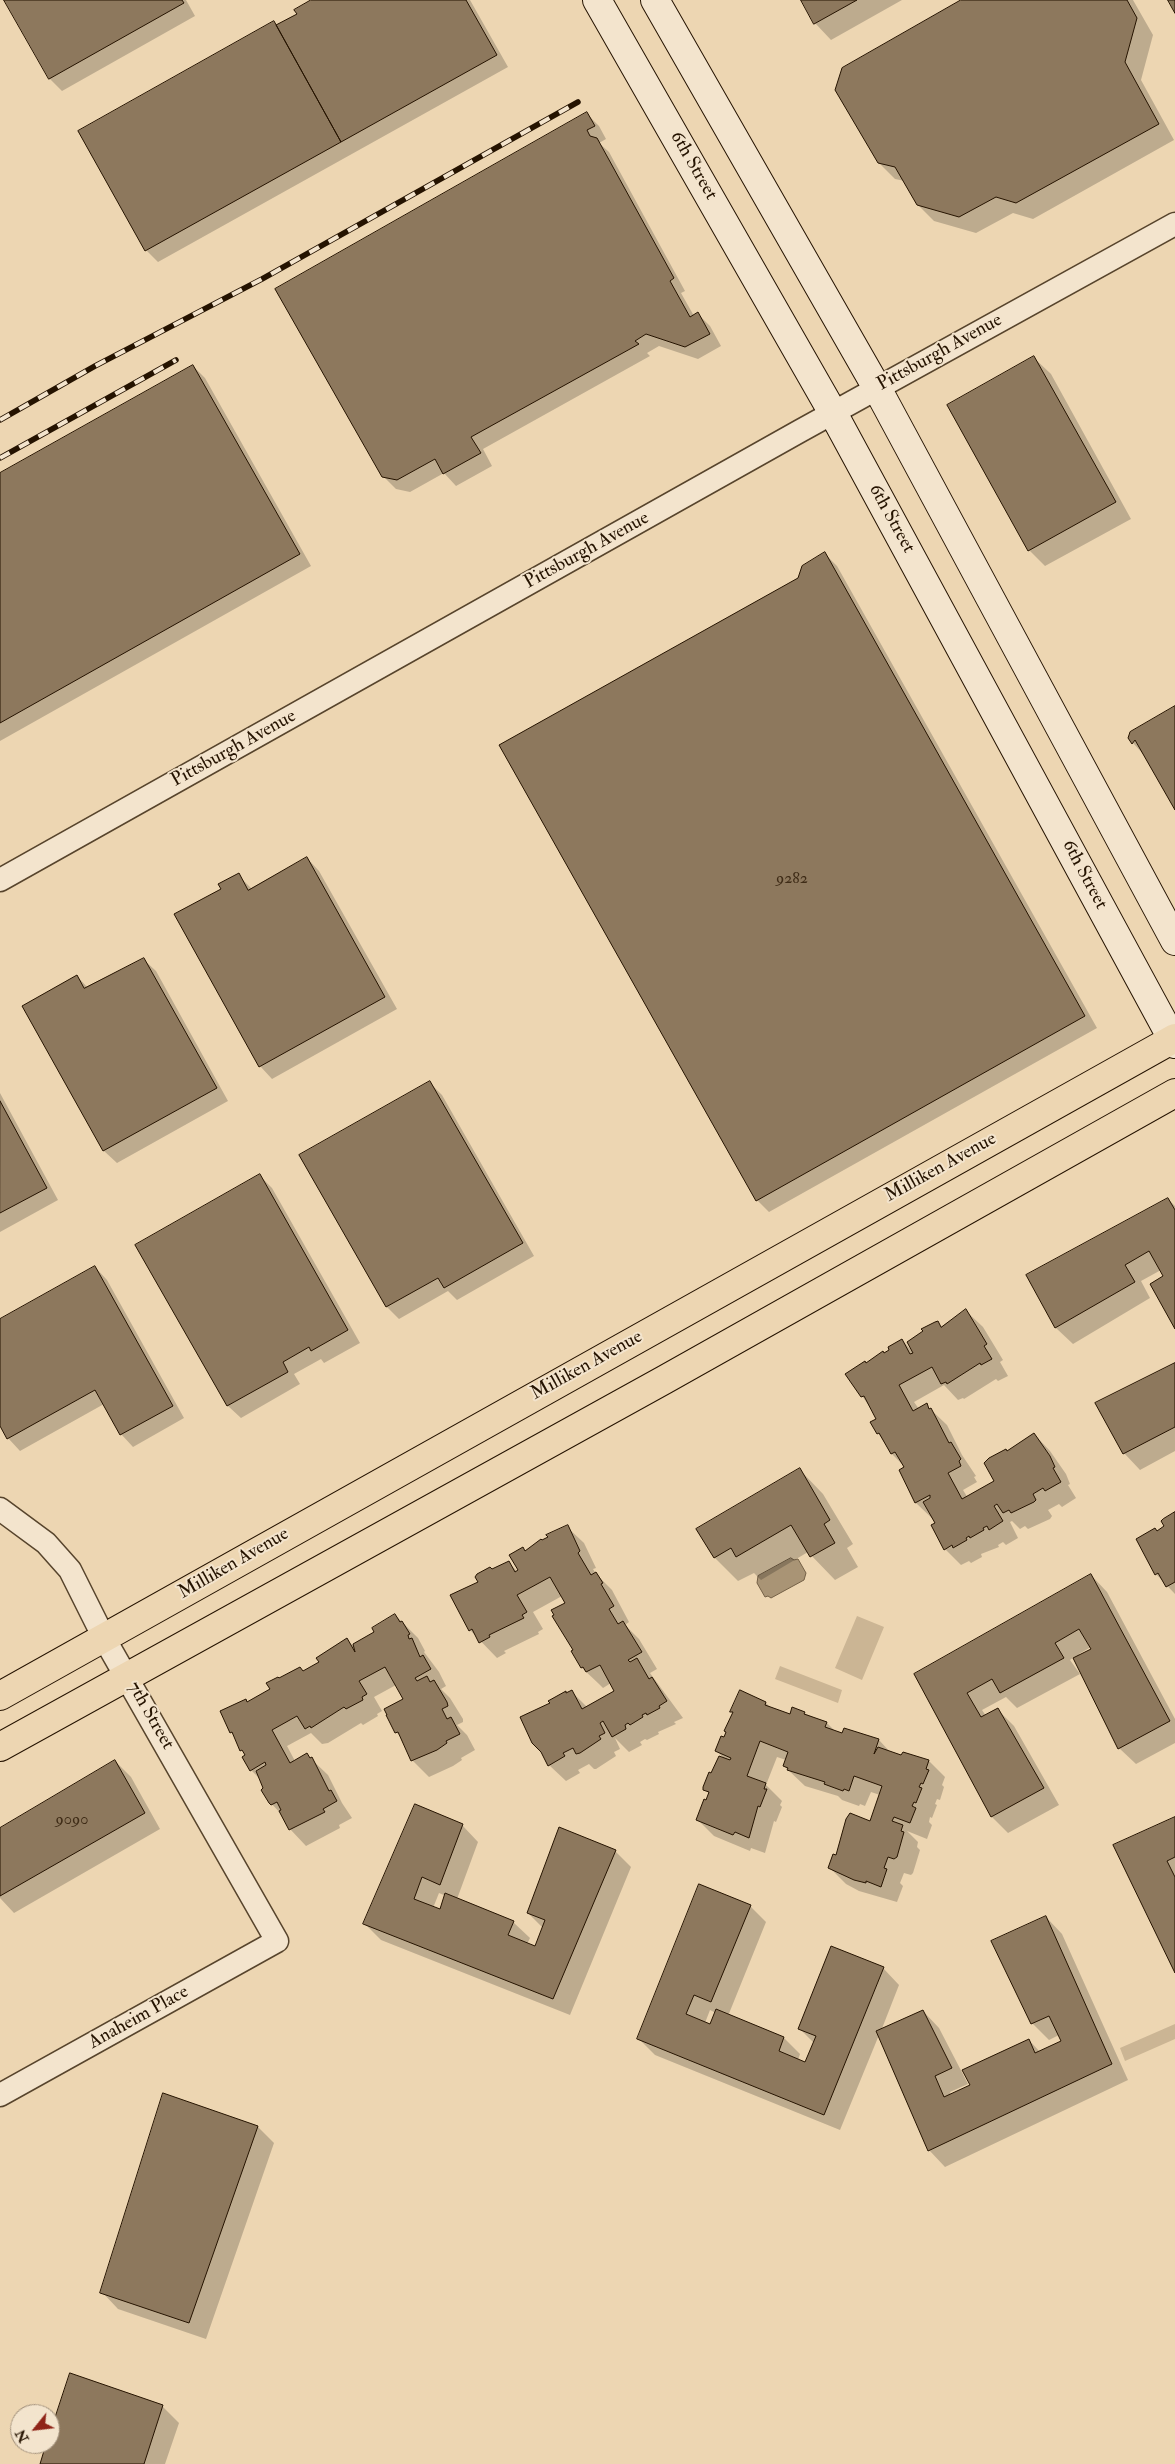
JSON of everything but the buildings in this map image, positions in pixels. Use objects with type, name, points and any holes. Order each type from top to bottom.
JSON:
[{"type":"main road","name":"6th Street","points":[[597,0],[833,412],[1174,1040]]},
{"type":"main road","points":[[656,0],[876,388],[1175,941]]},
{"type":"main road","name":"Milliken Avenue","points":[[0,1696],[1174,1040]]},
{"type":"main road","points":[[0,1747],[656,1384],[1175,1093]]},
{"type":"street","name":"Pittsburgh Avenue","points":[[0,880],[833,412],[1175,224]]},
{"type":"street","name":"7th Street","points":[[0,1509],[46,1543],[70,1570],[104,1638],[277,1941]]},
{"type":"street","name":"Anaheim Place","points":[[0,2095],[277,1941]]},
{"type":"shaded area","points":[[791,1558],[794,1560],[798,1559],[806,1573],[804,1580],[771,1598],[765,1597],[757,1583],[758,1576]]},
{"type":"shaded area","points":[[857,1616],[884,1627],[862,1680],[835,1668]]},
{"type":"shaded area","points":[[780,1666],[842,1690],[838,1703],[775,1679]]},
{"type":"shaded area","points":[[1175,2024],[1175,2039],[1125,2061],[1120,2048]]},
{"type":"railway","points":[[0,420],[95,366],[262,279],[578,102]]},
{"type":"railway","points":[[0,458],[176,360]]}]
